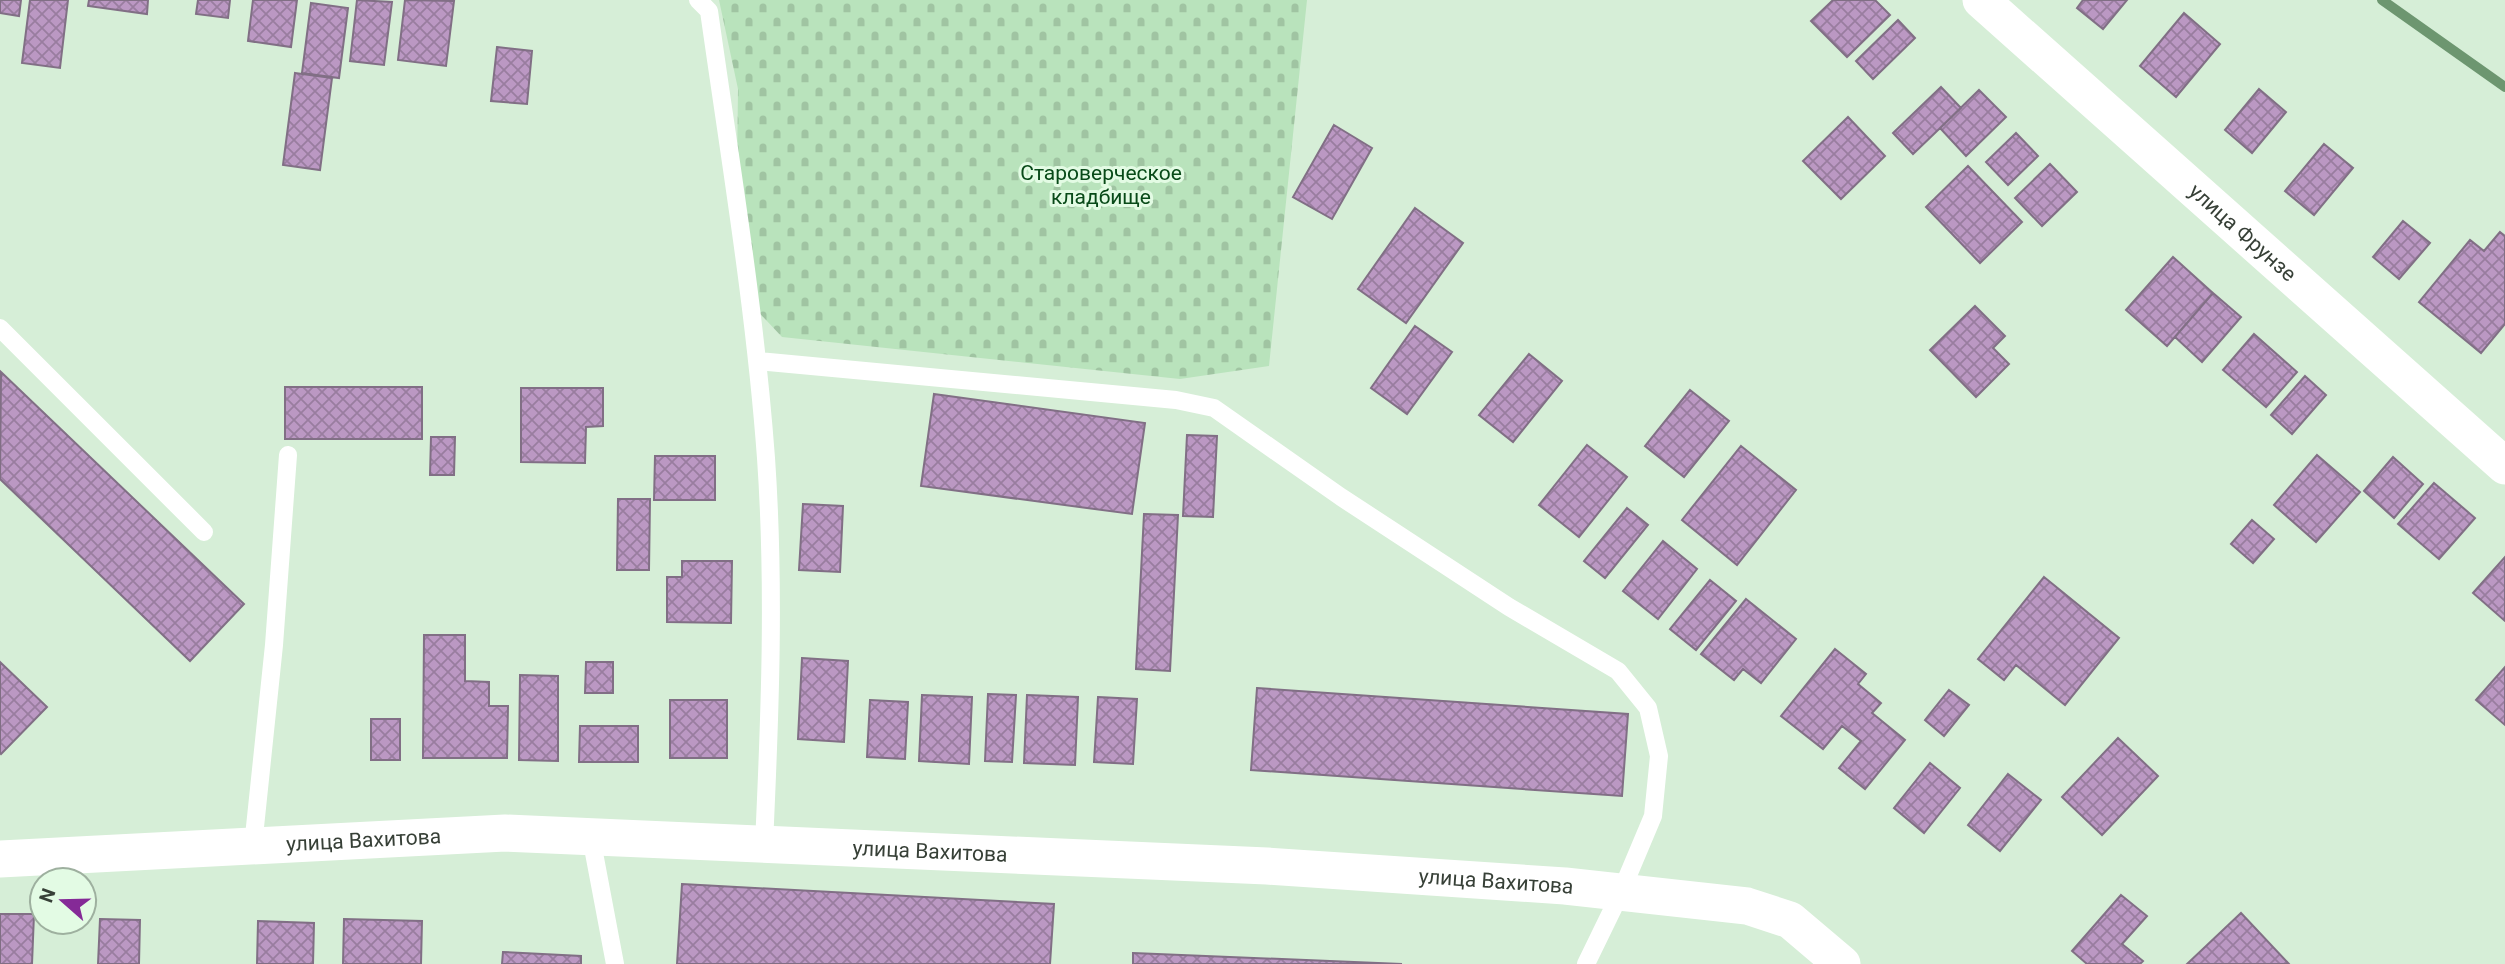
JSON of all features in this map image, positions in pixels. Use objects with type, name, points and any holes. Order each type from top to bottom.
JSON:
[{"type":"street","name":"улица Фрунзе","points":[[1981,0],[2505,466]]},
{"type":"street","name":"улица Вахитова","points":[[0,859],[505,833],[1267,866],[1621,892],[1747,906],[1790,920],[1842,964]]},
{"type":"lane","points":[[698,0],[709,11],[758,361],[766,461],[772,664],[764,844]]},
{"type":"lane","points":[[0,328],[204,532]]},
{"type":"lane","points":[[758,361],[1176,400],[1214,408],[1341,498],[1509,607],[1618,671],[1648,708],[1659,756],[1653,816],[1621,892],[1586,964]]},
{"type":"lane","points":[[253,846],[274,645],[288,455]]},
{"type":"lane","points":[[592,837],[615,964]]},
{"type":"green space","name":"Староверческое кладбище","points":[[719,0],[1307,0],[1269,366],[1180,379],[782,337],[748,301],[736,251],[738,89]]},
{"type":"building","points":[[0,0],[21,0],[19,16],[0,13]]},
{"type":"building","points":[[30,0],[68,0],[60,68],[22,63]]},
{"type":"building","points":[[89,0],[148,0],[147,14],[88,6]]},
{"type":"building","points":[[198,0],[230,0],[228,18],[196,14]]},
{"type":"building","points":[[253,0],[297,0],[291,47],[248,41]]},
{"type":"building","points":[[357,0],[392,2],[384,65],[350,61]]},
{"type":"building","points":[[405,0],[454,1],[446,66],[398,60]]},
{"type":"building","points":[[1833,0],[1875,0],[1890,15],[1847,57],[1811,21]]},
{"type":"building","points":[[2083,0],[2127,0],[2103,29],[2077,8]]},
{"type":"building","points":[[311,3],[348,8],[339,78],[302,73]]},
{"type":"building","points":[[2184,13],[2220,44],[2176,97],[2140,66]]},
{"type":"building","points":[[1898,20],[1915,38],[1873,79],[1856,61]]},
{"type":"building","points":[[497,47],[532,51],[527,104],[491,101]]},
{"type":"building","points":[[295,73],[332,78],[320,170],[283,165]]},
{"type":"building","points":[[1941,87],[1961,108],[1913,154],[1893,133]]},
{"type":"building","points":[[2259,89],[2286,112],[2252,153],[2225,130]]},
{"type":"building","points":[[1979,90],[2006,117],[1966,156],[1940,128]]},
{"type":"building","points":[[1848,117],[1885,156],[1841,199],[1803,161]]},
{"type":"building","points":[[1334,125],[1372,148],[1332,219],[1293,197]]},
{"type":"building","points":[[2016,133],[2038,156],[2008,185],[1986,162]]},
{"type":"building","points":[[2324,144],[2353,168],[2314,215],[2285,191]]},
{"type":"building","points":[[2050,164],[2077,192],[2042,226],[2015,198]]},
{"type":"building","points":[[1968,166],[2022,222],[1980,263],[1926,207]]},
{"type":"building","points":[[1415,208],[1463,243],[1406,323],[1358,289]]},
{"type":"building","points":[[2403,221],[2430,243],[2399,279],[2373,257]]},
{"type":"building","points":[[2500,232],[2505,236],[2505,324],[2481,353],[2419,302],[2470,240],[2484,251]]},
{"type":"building","points":[[2173,257],[2213,293],[2167,346],[2126,310]]},
{"type":"building","points":[[2213,293],[2241,317],[2202,362],[2175,337]]},
{"type":"building","points":[[1975,306],[2005,336],[1993,348],[2009,364],[1976,397],[1930,350]]},
{"type":"building","points":[[1415,326],[1452,352],[1407,414],[1371,388]]},
{"type":"building","points":[[2254,334],[2297,372],[2266,407],[2223,370]]},
{"type":"building","points":[[1529,354],[1562,381],[1513,442],[1479,415]]},
{"type":"building","points":[[1,372],[244,604],[190,661],[0,479]]},
{"type":"building","points":[[2305,376],[2326,395],[2292,434],[2271,415]]},
{"type":"building","points":[[285,387],[422,387],[422,439],[285,439]]},
{"type":"building","points":[[521,388],[603,388],[603,426],[586,427],[585,463],[521,462]]},
{"type":"building","points":[[1690,390],[1729,421],[1684,477],[1645,446]]},
{"type":"building","points":[[934,394],[1145,423],[1132,514],[921,486]]},
{"type":"building","points":[[1187,435],[1217,436],[1213,517],[1183,516]]},
{"type":"building","points":[[431,437],[455,437],[454,475],[430,475]]},
{"type":"building","points":[[1587,445],[1627,477],[1579,537],[1539,505]]},
{"type":"building","points":[[1741,446],[1796,490],[1737,565],[1682,520]]},
{"type":"building","points":[[2317,455],[2360,492],[2316,542],[2274,505]]},
{"type":"building","points":[[655,456],[715,456],[715,500],[654,500]]},
{"type":"building","points":[[2393,457],[2423,484],[2394,518],[2364,491]]},
{"type":"building","points":[[2434,483],[2475,518],[2439,559],[2398,524]]},
{"type":"building","points":[[618,499],[650,499],[649,570],[617,570]]},
{"type":"building","points":[[803,504],[843,506],[840,572],[799,570]]},
{"type":"building","points":[[1627,508],[1648,525],[1605,578],[1584,561]]},
{"type":"building","points":[[1144,514],[1178,515],[1170,671],[1136,669]]},
{"type":"building","points":[[2252,520],[2274,539],[2253,563],[2231,544]]},
{"type":"building","points":[[1663,541],[1697,569],[1658,619],[1623,591]]},
{"type":"building","points":[[2505,557],[2505,621],[2473,593]]},
{"type":"building","points":[[682,561],[732,561],[731,623],[667,622],[667,577],[682,577]]},
{"type":"building","points":[[2044,577],[2119,638],[2065,705],[2016,665],[2004,680],[1978,659]]},
{"type":"building","points":[[1710,580],[1736,601],[1696,650],[1670,629]]},
{"type":"building","points":[[1746,599],[1796,639],[1761,683],[1743,669],[1734,680],[1701,654]]},
{"type":"building","points":[[424,635],[465,635],[465,681],[489,682],[489,706],[508,706],[507,758],[423,758]]},
{"type":"building","points":[[1835,649],[1866,674],[1858,684],[1881,703],[1872,713],[1905,740],[1865,789],[1839,768],[1861,741],[1842,726],[1823,749],[1781,716]]},
{"type":"building","points":[[802,658],[848,661],[844,742],[798,739]]},
{"type":"building","points":[[0,662],[47,707],[1,754],[0,753]]},
{"type":"building","points":[[586,662],[613,662],[613,693],[585,693]]},
{"type":"building","points":[[2505,667],[2505,725],[2476,700]]},
{"type":"building","points":[[520,675],[558,676],[558,761],[519,760]]},
{"type":"building","points":[[1257,688],[1628,714],[1622,796],[1251,770]]},
{"type":"building","points":[[1949,690],[1969,705],[1944,736],[1925,720]]},
{"type":"building","points":[[988,694],[1016,695],[1012,762],[985,761]]},
{"type":"building","points":[[922,695],[972,697],[969,764],[919,761]]},
{"type":"building","points":[[1027,695],[1078,697],[1075,765],[1024,763]]},
{"type":"building","points":[[1098,697],[1137,699],[1133,764],[1094,762]]},
{"type":"building","points":[[670,700],[727,700],[727,758],[670,758]]},
{"type":"building","points":[[870,700],[908,702],[905,759],[867,757]]},
{"type":"building","points":[[371,719],[400,719],[400,760],[371,760]]},
{"type":"building","points":[[580,726],[638,726],[638,762],[579,762]]},
{"type":"building","points":[[2118,738],[2158,776],[2102,835],[2062,797]]},
{"type":"building","points":[[1930,763],[1960,788],[1924,833],[1894,808]]},
{"type":"building","points":[[2008,774],[2041,800],[2000,851],[1968,825]]},
{"type":"building","points":[[682,884],[1054,904],[1050,964],[677,964]]},
{"type":"building","points":[[2121,895],[2147,916],[2122,944],[2143,961],[2140,964],[2087,964],[2072,951]]},
{"type":"building","points":[[2241,913],[2289,964],[2187,964]]},
{"type":"building","points":[[0,914],[28,914],[28,936],[33,936],[32,964],[0,964]]},
{"type":"building","points":[[100,919],[140,920],[139,964],[98,964]]},
{"type":"building","points":[[344,919],[422,921],[421,964],[343,964]]},
{"type":"building","points":[[258,921],[314,923],[313,964],[257,964]]},
{"type":"building","points":[[503,952],[581,956],[581,964],[502,964]]},
{"type":"building","points":[[1133,953],[1402,964],[1133,964]]},
{"type":"waterway","points":[[2382,0],[2505,87]]}]
